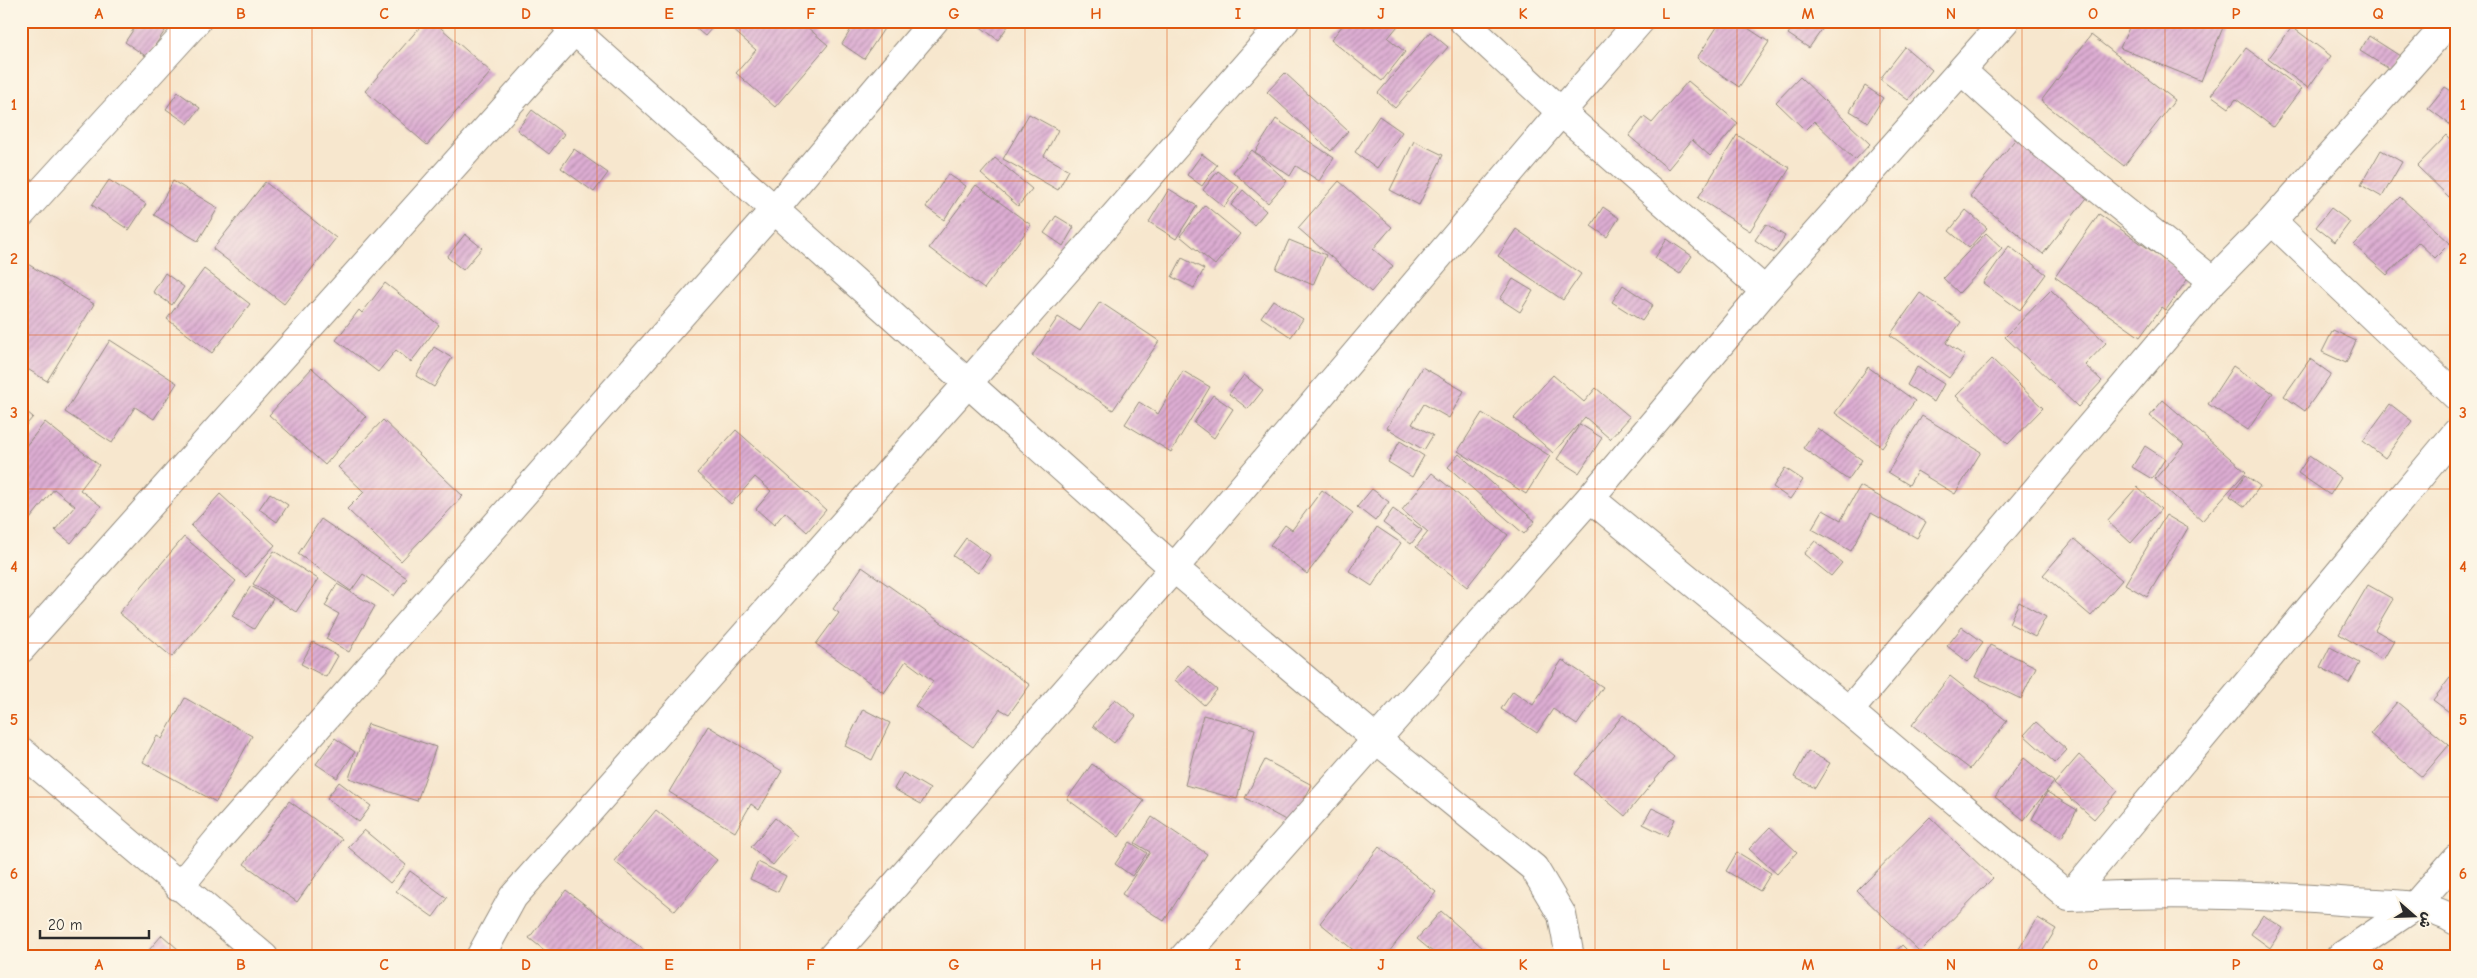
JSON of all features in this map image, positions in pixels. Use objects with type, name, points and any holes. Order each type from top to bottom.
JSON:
[{"type":"street","points":[[21,214],[197,21]]},
{"type":"street","points":[[179,886],[234,821],[774,210],[934,21]]},
{"type":"street","points":[[480,957],[512,897],[968,383],[1285,21]]},
{"type":"street","points":[[1463,21],[1560,112],[1765,291]]},
{"type":"street","points":[[832,957],[1174,568],[1560,112],[1640,21]]},
{"type":"street","points":[[1184,957],[1590,498],[1765,291],[2005,21]]},
{"type":"street","points":[[1849,711],[2213,281],[2272,221],[2450,21]]},
{"type":"street","points":[[21,650],[570,26],[1174,568],[1377,740],[1534,868],[1562,915],[1570,957]]},
{"type":"street","points":[[1962,71],[2046,146],[2213,281]]},
{"type":"street","points":[[2272,221],[2456,396]]},
{"type":"street","points":[[2069,897],[2456,433]]},
{"type":"street","points":[[1590,498],[1849,711],[2069,897],[2142,893],[2235,895],[2414,907],[2448,916],[2456,921]]},
{"type":"street","points":[[21,751],[264,957]]},
{"type":"street","points":[[2340,957],[2414,907],[2456,858]]},
{"type":"building","points":[[139,21],[171,22],[147,57],[125,42]]},
{"type":"building","points":[[425,21],[433,21],[491,72],[427,145],[365,91]]},
{"type":"building","points":[[687,21],[718,21],[705,36]]},
{"type":"building","points":[[723,21],[800,21],[828,45],[775,107],[736,73],[756,50]]},
{"type":"building","points":[[856,21],[889,21],[864,59],[842,44]]},
{"type":"building","points":[[981,21],[1011,22],[998,40],[978,25]]},
{"type":"building","points":[[1346,21],[1402,21],[1388,38],[1405,52],[1382,81],[1331,40]]},
{"type":"building","points":[[1721,21],[1737,21],[1769,42],[1739,87],[1697,58]]},
{"type":"building","points":[[1797,21],[1819,21],[1825,25],[1809,48],[1788,34]]},
{"type":"building","points":[[2132,21],[2215,21],[2224,25],[2201,81],[2120,48]]},
{"type":"building","points":[[2292,27],[2331,56],[2308,88],[2268,59]]},
{"type":"building","points":[[1430,32],[1448,47],[1395,108],[1378,93]]},
{"type":"building","points":[[2091,35],[2175,100],[2124,166],[2041,101]]},
{"type":"building","points":[[2369,36],[2400,56],[2391,70],[2360,51]]},
{"type":"building","points":[[1905,47],[1932,70],[1908,100],[1880,79]]},
{"type":"building","points":[[2246,48],[2301,89],[2273,127],[2236,99],[2229,108],[2211,95]]},
{"type":"building","points":[[1285,73],[1348,131],[1331,151],[1267,92]]},
{"type":"building","points":[[1800,77],[1870,144],[1855,160],[1814,121],[1805,130],[1776,102]]},
{"type":"building","points":[[1688,81],[1738,123],[1710,156],[1692,140],[1668,169],[1629,136],[1644,117],[1652,123]]},
{"type":"building","points":[[1865,86],[1883,98],[1868,122],[1850,111]]},
{"type":"building","points":[[2445,87],[2456,94],[2456,129],[2428,108]]},
{"type":"building","points":[[178,92],[200,108],[188,124],[166,109]]},
{"type":"building","points":[[532,110],[564,134],[549,154],[517,130]]},
{"type":"building","points":[[1029,114],[1058,130],[1044,156],[1069,170],[1058,190],[1003,159]]},
{"type":"building","points":[[1379,116],[1402,132],[1377,168],[1355,152]]},
{"type":"building","points":[[1276,119],[1334,158],[1319,181],[1296,166],[1290,176],[1255,152]]},
{"type":"building","points":[[1737,135],[1790,168],[1750,231],[1698,198]]},
{"type":"building","points":[[2447,135],[2456,145],[2456,190],[2449,197],[2417,166]]},
{"type":"building","points":[[2018,136],[2090,194],[2043,254],[1970,196]]},
{"type":"building","points":[[1414,141],[1443,155],[1419,205],[1390,190]]},
{"type":"building","points":[[574,149],[608,173],[594,192],[561,168]]},
{"type":"building","points":[[1252,150],[1287,181],[1268,203],[1233,172]]},
{"type":"building","points":[[2381,150],[2402,162],[2382,197],[2361,185]]},
{"type":"building","points":[[1202,154],[1217,165],[1202,186],[1187,175]]},
{"type":"building","points":[[995,158],[1032,189],[1018,206],[981,174]]},
{"type":"building","points":[[1218,171],[1239,187],[1224,207],[1203,190]]},
{"type":"building","points":[[948,174],[966,186],[944,220],[926,207]]},
{"type":"building","points":[[109,180],[146,204],[129,230],[92,205]]},
{"type":"building","points":[[173,181],[218,208],[198,241],[154,215]]},
{"type":"building","points":[[1339,181],[1392,227],[1373,249],[1393,266],[1371,292],[1298,228]]},
{"type":"building","points":[[265,182],[336,238],[284,304],[213,249]]},
{"type":"building","points":[[976,185],[1031,225],[984,289],[929,248]]},
{"type":"building","points":[[1169,189],[1197,206],[1176,239],[1149,222]]},
{"type":"building","points":[[1243,190],[1266,211],[1254,225],[1231,205]]},
{"type":"building","points":[[2400,197],[2450,243],[2435,258],[2418,242],[2387,275],[2354,245]]},
{"type":"building","points":[[1205,205],[1240,234],[1215,265],[1180,236]]},
{"type":"building","points":[[1603,207],[1619,218],[1607,237],[1591,226]]},
{"type":"building","points":[[2331,208],[2350,222],[2335,242],[2316,227]]},
{"type":"building","points":[[1966,210],[1987,228],[1969,248],[1949,231]]},
{"type":"building","points":[[2099,214],[2189,277],[2166,310],[2162,307],[2140,337],[2055,277]]},
{"type":"building","points":[[1056,216],[1074,227],[1063,246],[1044,233]]},
{"type":"building","points":[[1766,224],[1785,236],[1774,253],[1755,240]]},
{"type":"building","points":[[1516,229],[1581,274],[1563,300],[1498,256]]},
{"type":"building","points":[[1986,233],[2002,248],[1959,293],[1943,278]]},
{"type":"building","points":[[465,234],[482,248],[463,270],[447,257]]},
{"type":"building","points":[[1667,239],[1692,256],[1680,274],[1655,258]]},
{"type":"building","points":[[1289,240],[1326,255],[1313,285],[1276,269]]},
{"type":"building","points":[[2009,246],[2046,274],[2020,310],[1983,283]]},
{"type":"building","points":[[1182,258],[1204,269],[1194,288],[1172,277]]},
{"type":"building","points":[[26,263],[94,304],[47,381],[21,365],[21,272]]},
{"type":"building","points":[[204,269],[250,304],[212,353],[167,319]]},
{"type":"building","points":[[165,273],[184,287],[172,305],[153,292]]},
{"type":"building","points":[[1513,279],[1533,291],[1520,312],[1500,299]]},
{"type":"building","points":[[385,283],[439,325],[411,362],[396,350],[378,372],[336,340],[359,310],[362,313]]},
{"type":"building","points":[[1623,285],[1653,305],[1642,321],[1612,302]]},
{"type":"building","points":[[2051,290],[2106,343],[2085,365],[2102,381],[2078,407],[2005,337]]},
{"type":"building","points":[[1920,293],[1961,322],[1946,343],[1965,356],[1949,378],[1890,335]]},
{"type":"building","points":[[1273,300],[1303,319],[1291,337],[1261,317]]},
{"type":"building","points":[[1100,302],[1159,341],[1113,410],[1032,356],[1058,317],[1080,331]]},
{"type":"building","points":[[2333,330],[2356,341],[2346,363],[2322,352]]},
{"type":"building","points":[[110,340],[177,383],[154,419],[135,407],[112,443],[65,412]]},
{"type":"building","points":[[434,347],[452,358],[434,387],[416,376]]},
{"type":"building","points":[[1992,359],[2043,408],[2008,444],[1956,396]]},
{"type":"building","points":[[2310,359],[2331,374],[2305,411],[2284,396]]},
{"type":"building","points":[[2233,366],[2273,393],[2248,430],[2208,404]]},
{"type":"building","points":[[1422,367],[1464,391],[1449,418],[1424,404],[1412,424],[1433,435],[1424,450],[1387,428]]},
{"type":"building","points":[[1868,367],[1915,401],[1882,447],[1835,413]]},
{"type":"building","points":[[1917,367],[1944,384],[1934,402],[1907,385]]},
{"type":"building","points":[[312,368],[366,417],[325,465],[269,415]]},
{"type":"building","points":[[1183,371],[1210,387],[1171,452],[1125,424],[1139,402],[1158,414]]},
{"type":"building","points":[[1244,375],[1263,390],[1248,409],[1229,394]]},
{"type":"building","points":[[1553,375],[1584,402],[1596,388],[1630,417],[1610,439],[1585,417],[1553,453],[1514,418]]},
{"type":"building","points":[[1213,395],[1233,409],[1214,438],[1194,423]]},
{"type":"building","points":[[2163,400],[2246,472],[2202,521],[2155,479],[2184,445],[2150,416]]},
{"type":"building","points":[[2390,404],[2412,421],[2385,458],[2363,441]]},
{"type":"building","points":[[21,407],[33,417],[21,431]]},
{"type":"building","points":[[1482,413],[1550,456],[1526,494],[1458,451]]},
{"type":"building","points":[[1922,416],[1981,452],[1955,494],[1917,471],[1909,485],[1888,472]]},
{"type":"building","points":[[383,420],[463,496],[401,561],[347,509],[364,492],[338,467]]},
{"type":"building","points":[[45,422],[99,465],[80,490],[101,506],[71,543],[55,530],[75,506],[54,489],[30,519],[21,512],[21,452]]},
{"type":"building","points":[[1580,424],[1602,438],[1579,473],[1557,459]]},
{"type":"building","points":[[1817,428],[1862,460],[1848,480],[1803,448]]},
{"type":"building","points":[[736,430],[826,510],[807,532],[785,512],[774,525],[756,509],[771,491],[755,477],[731,504],[697,473]]},
{"type":"building","points":[[1400,441],[1424,456],[1412,477],[1388,462]]},
{"type":"building","points":[[2145,446],[2165,459],[2152,479],[2132,467]]},
{"type":"building","points":[[1459,454],[1535,521],[1524,534],[1448,467]]},
{"type":"building","points":[[2309,456],[2341,478],[2330,495],[2298,473]]},
{"type":"building","points":[[1785,468],[1803,480],[1790,499],[1773,487]]},
{"type":"building","points":[[1432,473],[1508,535],[1467,587],[1416,547],[1428,532],[1402,510]]},
{"type":"building","points":[[2245,475],[2260,486],[2245,507],[2230,496]]},
{"type":"building","points":[[1860,486],[1926,522],[1917,538],[1871,513],[1851,551],[1812,529],[1823,510],[1841,520]]},
{"type":"building","points":[[2137,487],[2161,509],[2131,543],[2107,521]]},
{"type":"building","points":[[1372,489],[1389,502],[1375,521],[1357,507]]},
{"type":"building","points":[[1322,490],[1353,513],[1307,574],[1270,545],[1285,525],[1292,530]]},
{"type":"building","points":[[270,493],[288,505],[277,522],[259,509]]},
{"type":"building","points":[[220,494],[275,545],[246,577],[191,526]]},
{"type":"building","points":[[1393,509],[1422,530],[1411,544],[1383,523]]},
{"type":"building","points":[[2166,515],[2188,528],[2147,597],[2125,584]]},
{"type":"building","points":[[321,519],[407,578],[394,596],[363,574],[351,591],[298,554]]},
{"type":"building","points":[[1377,527],[1401,543],[1372,586],[1349,571]]},
{"type":"building","points":[[184,537],[236,581],[172,657],[119,613]]},
{"type":"building","points":[[966,538],[990,555],[978,573],[953,556]]},
{"type":"building","points":[[2074,539],[2122,580],[2091,616],[2043,575]]},
{"type":"building","points":[[1815,541],[1842,563],[1831,576],[1804,554]]},
{"type":"building","points":[[274,551],[318,579],[296,612],[253,584]]},
{"type":"building","points":[[862,567],[1030,685],[1009,714],[1000,709],[973,747],[915,706],[933,681],[906,661],[884,693],[816,644],[839,613],[833,609]]},
{"type":"building","points":[[337,584],[375,606],[349,652],[326,639],[339,614],[325,606]]},
{"type":"building","points":[[2368,585],[2393,599],[2375,630],[2394,641],[2383,660],[2339,634]]},
{"type":"building","points":[[251,586],[273,599],[254,629],[232,616]]},
{"type":"building","points":[[2019,602],[2046,617],[2035,637],[2009,623]]},
{"type":"building","points":[[1962,627],[1983,642],[1968,662],[1947,646]]},
{"type":"building","points":[[313,642],[338,656],[326,677],[301,664]]},
{"type":"building","points":[[1990,645],[2036,667],[2021,699],[1975,677]]},
{"type":"building","points":[[2330,647],[2360,663],[2349,683],[2320,667]]},
{"type":"building","points":[[1562,660],[1603,687],[1577,725],[1553,709],[1537,733],[1501,709],[1513,691],[1533,705]]},
{"type":"building","points":[[1188,665],[1217,690],[1204,705],[1175,680]]},
{"type":"building","points":[[2456,670],[2456,717],[2433,700]]},
{"type":"building","points":[[1950,676],[2007,721],[1970,769],[1912,725]]},
{"type":"building","points":[[185,698],[252,736],[216,802],[143,762],[157,736],[162,739]]},
{"type":"building","points":[[1115,699],[1136,716],[1114,743],[1093,726]]},
{"type":"building","points":[[2397,702],[2449,745],[2422,777],[2370,734]]},
{"type":"building","points":[[863,709],[890,723],[872,760],[845,746]]},
{"type":"building","points":[[1203,715],[1255,729],[1237,799],[1185,785]]},
{"type":"building","points":[[1623,715],[1674,757],[1625,816],[1575,774]]},
{"type":"building","points":[[2036,722],[2067,750],[2055,763],[2024,735]]},
{"type":"building","points":[[368,724],[436,747],[417,801],[349,778]]},
{"type":"building","points":[[708,726],[782,771],[759,810],[751,804],[735,832],[669,792]]},
{"type":"building","points":[[335,738],[355,752],[337,778],[316,764]]},
{"type":"building","points":[[1808,751],[1830,763],[1815,788],[1794,777]]},
{"type":"building","points":[[2079,755],[2118,791],[2094,819],[2054,784]]},
{"type":"building","points":[[2024,758],[2054,782],[2024,820],[1995,797]]},
{"type":"building","points":[[1265,760],[1312,785],[1291,823],[1245,798]]},
{"type":"building","points":[[1092,764],[1144,801],[1119,837],[1067,799]]},
{"type":"building","points":[[903,773],[930,789],[921,804],[894,789]]},
{"type":"building","points":[[339,782],[371,806],[359,822],[327,798]]},
{"type":"building","points":[[2047,792],[2077,810],[2062,837],[2032,819]]},
{"type":"building","points":[[289,801],[342,839],[297,902],[244,864]]},
{"type":"building","points":[[1652,808],[1675,819],[1667,836],[1643,824]]},
{"type":"building","points":[[656,810],[717,860],[675,911],[614,861]]},
{"type":"building","points":[[1152,817],[1207,854],[1164,921],[1122,894],[1150,852],[1135,843]]},
{"type":"building","points":[[1930,817],[1993,878],[1920,952],[1857,891]]},
{"type":"building","points":[[775,818],[797,836],[773,865],[751,847]]},
{"type":"building","points":[[1770,827],[1797,852],[1777,874],[1749,849]]},
{"type":"building","points":[[364,830],[406,865],[390,883],[348,847]]},
{"type":"building","points":[[1130,842],[1147,853],[1132,876],[1115,864]]},
{"type":"building","points":[[1379,847],[1436,892],[1385,957],[1362,957],[1320,923]]},
{"type":"building","points":[[1737,852],[1771,873],[1760,891],[1726,871]]},
{"type":"building","points":[[758,862],[786,876],[778,892],[750,879]]},
{"type":"building","points":[[410,871],[447,898],[433,917],[396,891]]},
{"type":"building","points":[[566,890],[653,957],[553,957],[529,938]]},
{"type":"building","points":[[1441,911],[1493,957],[1431,957],[1434,953],[1417,939]]},
{"type":"building","points":[[2263,915],[2283,928],[2270,948],[2251,934]]},
{"type":"building","points":[[2038,918],[2056,929],[2039,957],[2014,957]]},
{"type":"building","points":[[162,935],[187,957],[143,957]]},
{"type":"building","points":[[1902,945],[1914,957],[1891,957]]}]
